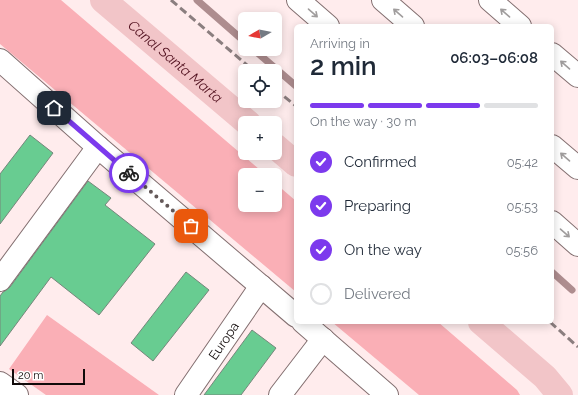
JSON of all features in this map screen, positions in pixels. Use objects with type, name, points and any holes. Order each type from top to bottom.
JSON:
[{"type":"street","points":[[298,0],[326,24]]},
{"type":"street","points":[[383,0],[411,24]]},
{"type":"street","points":[[490,0],[518,24]]},
{"type":"street","points":[[554,56],[578,76]]},
{"type":"street","points":[[0,60],[294,314]]},
{"type":"street","points":[[0,280],[98,146]]},
{"type":"street","points":[[554,148],[578,168]]},
{"type":"street","points":[[554,224],[578,244]]},
{"type":"street","name":"Europa","points":[[186,395],[261,286]]},
{"type":"street","points":[[305,324],[387,395]]},
{"type":"street","points":[[280,395],[323,339]]},
{"type":"street","points":[[0,383],[17,395]]},
{"type":"shaded area","points":[[0,0],[61,0],[238,151],[238,160],[248,160],[258,168],[238,168],[238,212],[282,212],[282,189],[294,199],[294,290],[0,44]]},
{"type":"shaded area","points":[[47,315],[159,395],[46,395],[9,369]]},
{"type":"shaded area","points":[[334,324],[440,324],[517,390],[520,395],[419,395]]},
{"type":"building","points":[[30,135],[53,153],[0,224],[0,174]]},
{"type":"building","points":[[88,181],[111,198],[105,205],[155,244],[99,315],[51,277],[0,346],[0,296],[10,287]]},
{"type":"building","points":[[186,272],[209,290],[153,361],[131,343]]},
{"type":"building","points":[[252,330],[276,348],[241,395],[204,395]]},
{"type":"waterway","name":"Canal Santa Marta","points":[[103,0],[240,116]]},
{"type":"waterway","points":[[197,0],[238,36]]},
{"type":"waterway","points":[[261,56],[294,84]]},
{"type":"waterway","name":"Canal Santa Marta","points":[[282,152],[294,162]]},
{"type":"waterway","points":[[554,274],[572,290]]},
{"type":"waterway","name":"Canal Santa Marta","points":[[483,324],[545,377],[560,395]]},
{"type":"railway","points":[[171,0],[246,64]]},
{"type":"railway","points":[[282,95],[294,104]]},
{"type":"railway","points":[[552,324],[578,347]]},
{"type":"way so far","points":[[129,173],[191,226]]},
{"type":"route","points":[[54,108],[129,173]]}]
